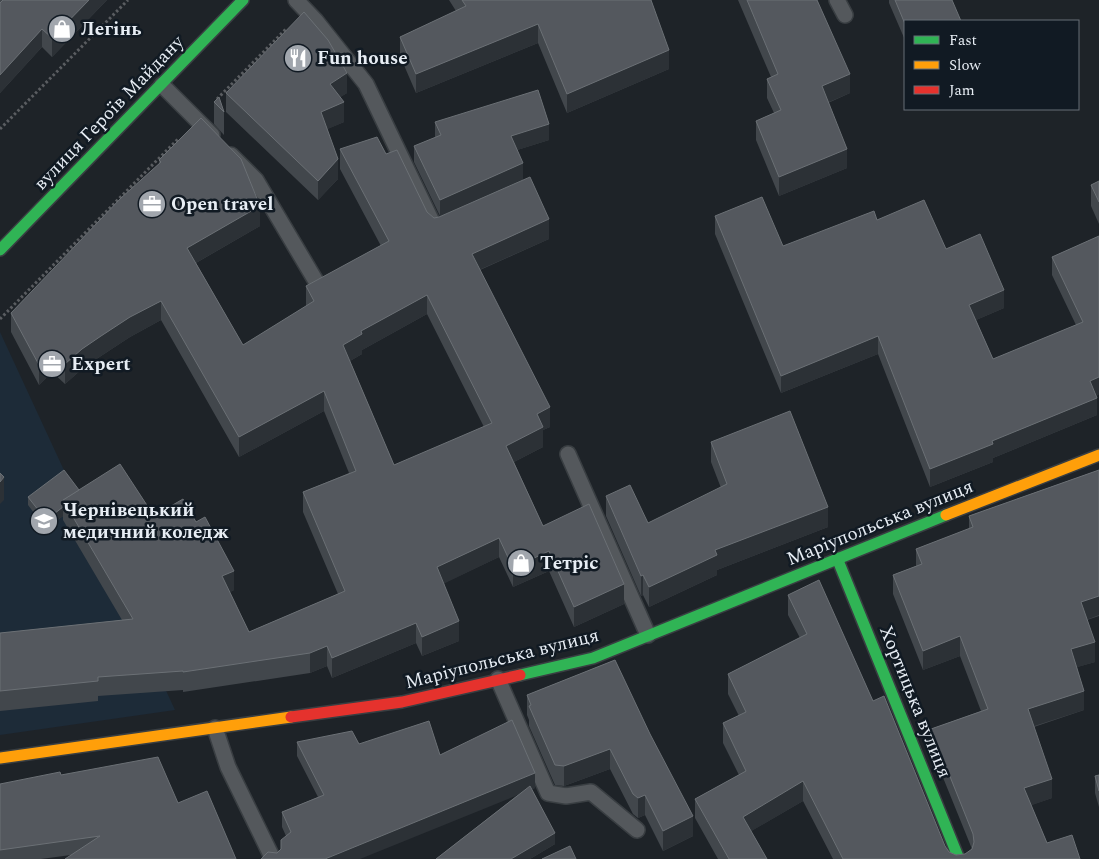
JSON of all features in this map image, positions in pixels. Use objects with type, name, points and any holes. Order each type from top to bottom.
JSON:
[{"type":"street","name":"вулиця Героїв Майдану","points":[[0,250],[243,0]]},
{"type":"street","name":"Маріупольська вулиця","points":[[0,758],[402,702],[593,658],[837,558],[1099,455]]},
{"type":"street","name":"Хортицька вулиця","points":[[837,558],[959,859]]},
{"type":"lane","points":[[837,0],[844,15]]},
{"type":"lane","points":[[300,5],[316,21],[366,84],[435,228],[452,220]]},
{"type":"lane","points":[[162,85],[256,180],[316,283]]},
{"type":"lane","points":[[568,454],[648,635]]},
{"type":"lane","points":[[498,680],[548,793],[566,796],[591,792],[637,830]]},
{"type":"lane","points":[[215,728],[228,767],[273,859]]},
{"type":"path","points":[[0,129],[128,0]]},
{"type":"path","points":[[0,318],[196,120],[300,5]]},
{"type":"shaded area","name":"Чернівецький медичний коледж","points":[[0,332],[175,710],[0,735]]},
{"type":"building","points":[[3,0],[89,0],[52,38],[42,29],[0,75],[0,3]]},
{"type":"building","points":[[462,0],[651,0],[669,50],[567,94],[538,24],[416,74],[400,37],[466,6]]},
{"type":"building","points":[[747,0],[817,0],[850,74],[822,86],[847,149],[779,177],[756,121],[781,110],[767,79],[778,74]]},
{"type":"building","points":[[895,0],[952,0],[961,20],[904,20],[904,22]]},
{"type":"building","points":[[304,12],[328,40],[347,73],[330,84],[344,102],[321,112],[338,159],[318,181],[226,93]]},
{"type":"building","points":[[538,90],[549,124],[511,136],[523,163],[440,200],[414,146],[441,135],[435,122]]},
{"type":"building","points":[[219,97],[224,112],[214,102]]},
{"type":"building","points":[[201,118],[241,159],[260,206],[187,248],[243,345],[314,301],[306,286],[389,241],[340,149],[377,137],[386,154],[397,150],[427,212],[434,218],[530,177],[549,219],[472,254],[550,407],[537,414],[543,427],[506,446],[543,526],[589,504],[624,584],[574,607],[549,551],[513,568],[499,538],[437,567],[459,621],[422,637],[416,623],[332,658],[327,646],[310,653],[183,672],[98,677],[98,681],[0,691],[0,633],[133,619],[63,500],[120,464],[154,516],[183,499],[196,522],[205,517],[234,571],[222,576],[249,632],[345,591],[303,492],[356,471],[324,391],[239,437],[161,301],[130,317],[101,336],[65,364],[52,352],[39,365],[11,313],[121,198],[161,162],[159,160]],"holes":[[[427,295],[492,423],[394,465],[343,345],[362,334],[361,331]]]},
{"type":"building","points":[[1099,181],[1099,202],[1091,185]]},
{"type":"building","points":[[762,197],[783,246],[874,211],[877,220],[924,200],[946,249],[980,234],[1004,290],[969,305],[993,359],[1083,322],[1052,257],[1099,236],[1099,377],[1090,381],[1097,398],[992,441],[993,444],[930,469],[878,336],[781,376],[715,216]]},
{"type":"building","points":[[790,411],[828,507],[715,550],[717,555],[649,587],[643,575],[641,576],[606,496],[630,485],[648,523],[727,484],[711,442]]},
{"type":"building","points":[[64,470],[79,490],[63,500],[63,507],[46,520],[28,497]]},
{"type":"building","points":[[1099,470],[1099,596],[1081,602],[1095,642],[1071,649],[1084,691],[1028,709],[1052,779],[1024,788],[1047,843],[1072,835],[1080,859],[843,859],[803,781],[743,817],[767,859],[729,859],[695,799],[746,771],[723,723],[746,712],[728,674],[807,634],[788,595],[819,580],[873,701],[884,696],[945,846],[949,852],[956,855],[965,854],[972,849],[974,842],[973,834],[931,729],[988,709],[960,636],[923,651],[893,575],[922,564],[916,549],[973,527],[969,516]]},
{"type":"building","points":[[0,473],[4,477],[0,482]]},
{"type":"building","points":[[615,660],[650,734],[693,816],[663,831],[645,795],[638,798],[633,794],[610,749],[564,766],[555,765],[529,706],[531,705],[527,695]]},
{"type":"building","points":[[512,720],[535,773],[325,859],[261,859],[268,852],[277,853],[281,849],[281,840],[291,832],[282,812],[324,795],[297,742],[352,731],[359,744],[429,721],[440,755]]},
{"type":"building","points":[[158,757],[178,803],[207,791],[236,859],[65,859],[100,836],[0,850],[0,784],[60,772],[61,775]]},
{"type":"building","points":[[1099,775],[1099,791],[1095,776]]},
{"type":"building","points":[[530,786],[555,833],[511,859],[436,859]]},
{"type":"building","points":[[570,846],[576,859],[542,859]]},
{"type":"traffic: fast","points":[[0,250],[243,0]]},
{"type":"traffic: fast","points":[[520,675],[593,658],[946,515]]},
{"type":"traffic: fast","points":[[837,558],[959,859]]},
{"type":"traffic: slow","points":[[946,515],[1099,455]]},
{"type":"traffic: slow","points":[[0,758],[291,717]]},
{"type":"traffic: jam","points":[[291,717],[402,702],[520,675]]},
{"type":"place","name":"Легінь","points":[[62,29]]},
{"type":"place","name":"Fun house","points":[[298,58]]},
{"type":"place","name":"Open travel","points":[[152,204]]},
{"type":"place","name":"Expert","points":[[52,364]]},
{"type":"place","name":"Чернівецький медичний коледж","points":[[44,521]]},
{"type":"place","name":"Тетріс","points":[[521,563]]}]
